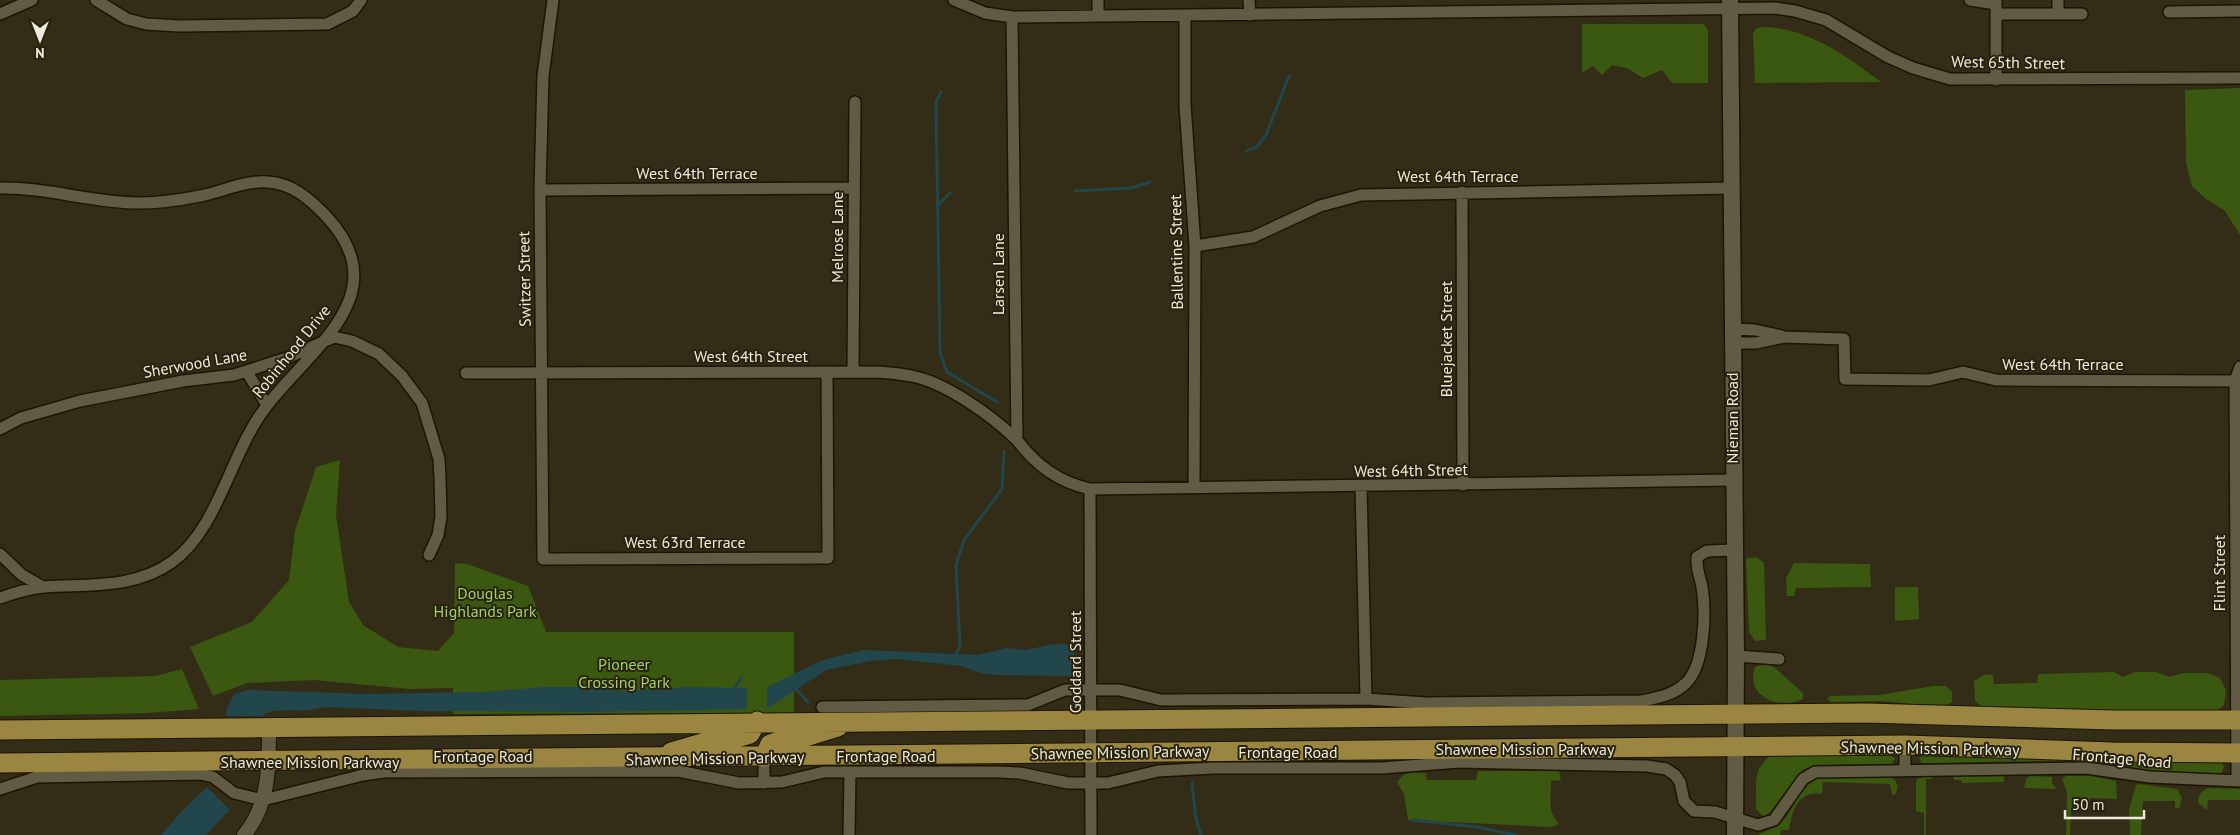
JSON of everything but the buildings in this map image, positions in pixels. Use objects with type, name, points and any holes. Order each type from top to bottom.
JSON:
[{"type":"highway","points":[[791,721],[822,707]]},
{"type":"highway","name":"Shawnee Mission Parkway","points":[[0,730],[757,721],[858,722],[1866,713],[2113,720],[2238,720]]},
{"type":"highway","points":[[649,759],[712,740],[732,740],[750,734],[757,721]]},
{"type":"highway","points":[[764,757],[770,744],[786,739],[799,739],[858,722]]},
{"type":"highway","name":"Shawnee Mission Parkway","points":[[0,763],[649,759],[1091,752],[1905,746],[2113,752],[2238,753]]},
{"type":"main road","name":"Nieman Road","points":[[1730,4],[1736,656],[1735,827]]},
{"type":"street","points":[[0,14],[32,0]]},
{"type":"street","points":[[96,0],[127,19],[146,24],[179,26],[327,24],[353,11],[361,0]]},
{"type":"street","name":"Switzer Street","points":[[543,559],[540,190],[543,76],[553,0]]},
{"type":"street","name":"West 65th Street","points":[[954,0],[985,13],[1012,18],[1250,15],[1468,6],[1730,4],[1795,11],[1826,20],[1874,49],[1914,68],[1950,79],[2240,78]]},
{"type":"street","points":[[1098,0],[1098,16]]},
{"type":"street","points":[[1249,0],[1250,15]]},
{"type":"street","points":[[1970,0],[1996,6],[2058,14],[2082,14]]},
{"type":"street","points":[[2058,0],[2058,14]]},
{"type":"street","points":[[1996,6],[1996,80]]},
{"type":"street","points":[[2169,12],[2191,6],[2240,11]]},
{"type":"street","name":"Ballentine Street","points":[[1185,15],[1186,114],[1195,246],[1194,488]]},
{"type":"street","name":"Larsen Lane","points":[[1012,18],[1017,440]]},
{"type":"street","name":"Melrose Lane","points":[[853,372],[855,102]]},
{"type":"street","name":"Robinhood Drive","points":[[0,188],[23,188],[118,202],[140,203],[191,198],[247,184],[268,182],[283,185],[314,203],[344,238],[356,271],[349,302],[338,322],[267,405],[238,454],[200,531],[188,547],[172,562],[136,579],[116,584],[44,587],[0,598]]},
{"type":"street","name":"West 64th Terrace","points":[[540,190],[854,188]]},
{"type":"street","name":"West 64th Terrace","points":[[1195,246],[1252,237],[1282,226],[1320,206],[1361,195],[1731,188]]},
{"type":"street","name":"Bluejacket Street","points":[[1462,192],[1463,485]]},
{"type":"street","name":"West 64th Terrace","points":[[1732,336],[1756,343],[1784,337],[1844,338],[1845,379],[1929,380],[1963,372],[1996,380],[2235,381]]},
{"type":"street","name":"Sherwood Lane","points":[[0,429],[21,418],[80,401],[247,372],[287,358],[323,340],[334,337],[352,341],[379,354],[402,376],[422,403],[439,459],[440,478],[441,517],[438,535],[429,555]]},
{"type":"street","name":"Flint Street","points":[[2238,780],[2235,381],[2240,368]]},
{"type":"street","points":[[247,372],[267,405]]},
{"type":"street","name":"West 63rd Terrace","points":[[543,559],[828,558],[827,372]]},
{"type":"street","name":"West 64th Street","points":[[466,373],[853,372],[904,374],[933,382],[997,422],[1017,440]]},
{"type":"street","points":[[1017,440],[1034,460],[1048,472],[1060,479],[1090,489]]},
{"type":"street","name":"West 64th Street","points":[[1090,489],[1361,487],[1733,480]]},
{"type":"street","points":[[1361,487],[1366,699]]},
{"type":"street","name":"Goddard Street","points":[[1090,489],[1091,835]]},
{"type":"street","points":[[822,707],[1028,705],[1065,690],[1120,690],[1161,700],[1366,699],[1426,703],[1629,702],[1660,698],[1686,683],[1692,676],[1699,655],[1702,642],[1704,605],[1702,586],[1696,572],[1697,557],[1707,551],[1734,550]]},
{"type":"street","points":[[0,554],[22,575],[44,587]]},
{"type":"street","points":[[1736,656],[1779,659]]},
{"type":"street","points":[[244,835],[253,824],[263,800],[269,762],[269,726]]},
{"type":"street","points":[[1905,746],[1905,770]]},
{"type":"street","points":[[764,757],[764,783]]},
{"type":"street","name":"Frontage Road","points":[[0,788],[38,777],[200,774],[213,777],[234,792],[263,800],[363,774],[383,772],[678,771],[723,781],[764,783],[800,780],[824,772],[1020,773],[1068,783],[1108,783],[1158,771],[1213,768],[1382,768],[1460,762],[1659,766],[1675,775],[1680,782],[1684,801],[1694,811],[1715,812],[1735,827],[1758,825],[1774,820],[1803,780],[1815,772],[2086,768],[2150,777],[2238,780]]},
{"type":"street","points":[[849,835],[850,772]]},
{"type":"green space","points":[[1582,24],[1703,24],[1708,30],[1708,83],[1672,83],[1662,70],[1643,78],[1627,68],[1612,65],[1602,75],[1593,66],[1582,73]]},
{"type":"green space","points":[[1765,27],[1797,33],[1827,45],[1881,82],[1755,83],[1753,33],[1757,28]]},
{"type":"green space","points":[[2240,88],[2240,235],[2225,211],[2206,199],[2192,186],[2186,163],[2185,90]]},
{"type":"green space","points":[[340,460],[336,515],[349,602],[363,625],[398,647],[438,651],[454,633],[455,563],[467,564],[528,586],[546,632],[794,632],[794,713],[453,714],[453,688],[409,689],[314,680],[247,683],[213,696],[190,647],[252,622],[289,580],[295,531],[316,467]]},
{"type":"green space","points":[[1756,557],[1764,563],[1766,640],[1755,641],[1749,632],[1746,559]]},
{"type":"green space","points":[[1794,563],[1870,564],[1871,587],[1796,588],[1794,596],[1787,596],[1786,579]]},
{"type":"green space","points":[[1895,587],[1918,587],[1919,619],[1895,621]]},
{"type":"green space","points":[[1766,663],[1775,668],[1803,693],[1803,699],[1794,702],[1775,702],[1759,693],[1753,677],[1755,667]]},
{"type":"green space","points":[[182,669],[199,709],[147,713],[0,716],[0,680],[155,676]]},
{"type":"green space","points":[[2114,672],[2123,677],[2134,672],[2156,672],[2169,677],[2183,673],[2207,673],[2220,678],[2226,690],[2224,705],[2215,712],[2180,714],[1982,708],[1975,700],[1974,681],[1985,674],[1993,675],[1994,684],[2037,683],[2038,674]]},
{"type":"green space","points":[[1933,686],[1946,686],[1952,692],[1952,702],[1943,707],[1882,701],[1831,702],[1827,699],[1830,696],[1879,695]]},
{"type":"green space","points":[[1891,753],[1895,759],[1892,764],[1816,765],[1802,770],[1770,812],[1764,817],[1756,809],[1758,771],[1767,759],[1774,754]]},
{"type":"green space","points":[[1925,754],[2220,760],[2224,767],[2221,773],[2188,774],[2107,764],[2070,762],[1922,763],[1919,758]]},
{"type":"green space","points":[[1478,771],[1559,771],[1561,780],[1551,781],[1550,799],[1551,809],[1559,824],[1551,827],[1408,820],[1404,794],[1397,782],[1400,778],[1410,773],[1426,773],[1427,780],[1476,780]]},
{"type":"green space","points":[[1954,776],[2004,776],[2004,782],[1962,783],[1961,780],[1954,780]]},
{"type":"green space","points":[[2030,776],[2052,777],[2052,783],[2056,789],[2024,788],[2026,779]]},
{"type":"green space","points":[[2066,776],[2091,776],[2116,781],[2117,799],[2090,798],[2090,801],[2074,801],[2071,810],[2070,835],[2066,835],[2067,792],[2062,779]]},
{"type":"green space","points":[[1889,777],[1894,779],[1898,786],[1896,794],[1892,795],[1890,784],[1823,782],[1822,794],[1807,795],[1798,803],[1794,809],[1789,830],[1781,830],[1780,835],[1758,835],[1780,824],[1802,791],[1820,778]]},
{"type":"green space","points":[[1932,777],[1933,779],[1926,779],[1926,835],[1924,835],[1924,813],[1916,811],[1916,783],[1917,779]]},
{"type":"green space","points":[[2136,785],[2177,789],[2182,798],[2180,807],[2175,809],[2175,801],[2143,801],[2141,835],[2130,835],[2129,810]]},
{"type":"green space","points":[[2208,788],[2240,789],[2240,800],[2208,800],[2207,810],[2198,803],[2198,800],[2200,794]]},
{"type":"water","points":[[1054,644],[1074,645],[1074,676],[997,675],[979,673],[962,666],[897,659],[870,661],[826,670],[767,709],[767,687],[823,660],[864,650],[978,655],[1008,648],[1025,650]]},
{"type":"water","points":[[543,687],[582,687],[621,691],[686,687],[747,688],[747,709],[588,712],[422,711],[326,707],[309,710],[271,711],[262,716],[226,716],[227,708],[234,694],[248,690],[366,694],[484,692]]},
{"type":"water","points":[[207,787],[230,810],[206,835],[161,835],[180,813]]},
{"type":"waterway","points":[[1246,151],[1257,147],[1266,135],[1289,76]]},
{"type":"waterway","points":[[941,92],[936,102],[940,353],[947,372],[997,402]]},
{"type":"waterway","points":[[1075,191],[1131,188],[1150,182]]},
{"type":"waterway","points":[[938,205],[950,193]]},
{"type":"waterway","points":[[955,655],[960,647],[956,565],[964,540],[1002,489],[1004,451]]},
{"type":"waterway","points":[[732,691],[742,677]]},
{"type":"waterway","points":[[793,686],[808,702]]},
{"type":"waterway","points":[[1192,783],[1196,819],[1201,835]]},
{"type":"waterway","points":[[1412,820],[1477,827],[1515,835]]},
{"type":"park label","name":"Douglas Highlands Park","points":[[485,602]]},
{"type":"park label","name":"Pioneer Crossing Park","points":[[624,673]]}]
